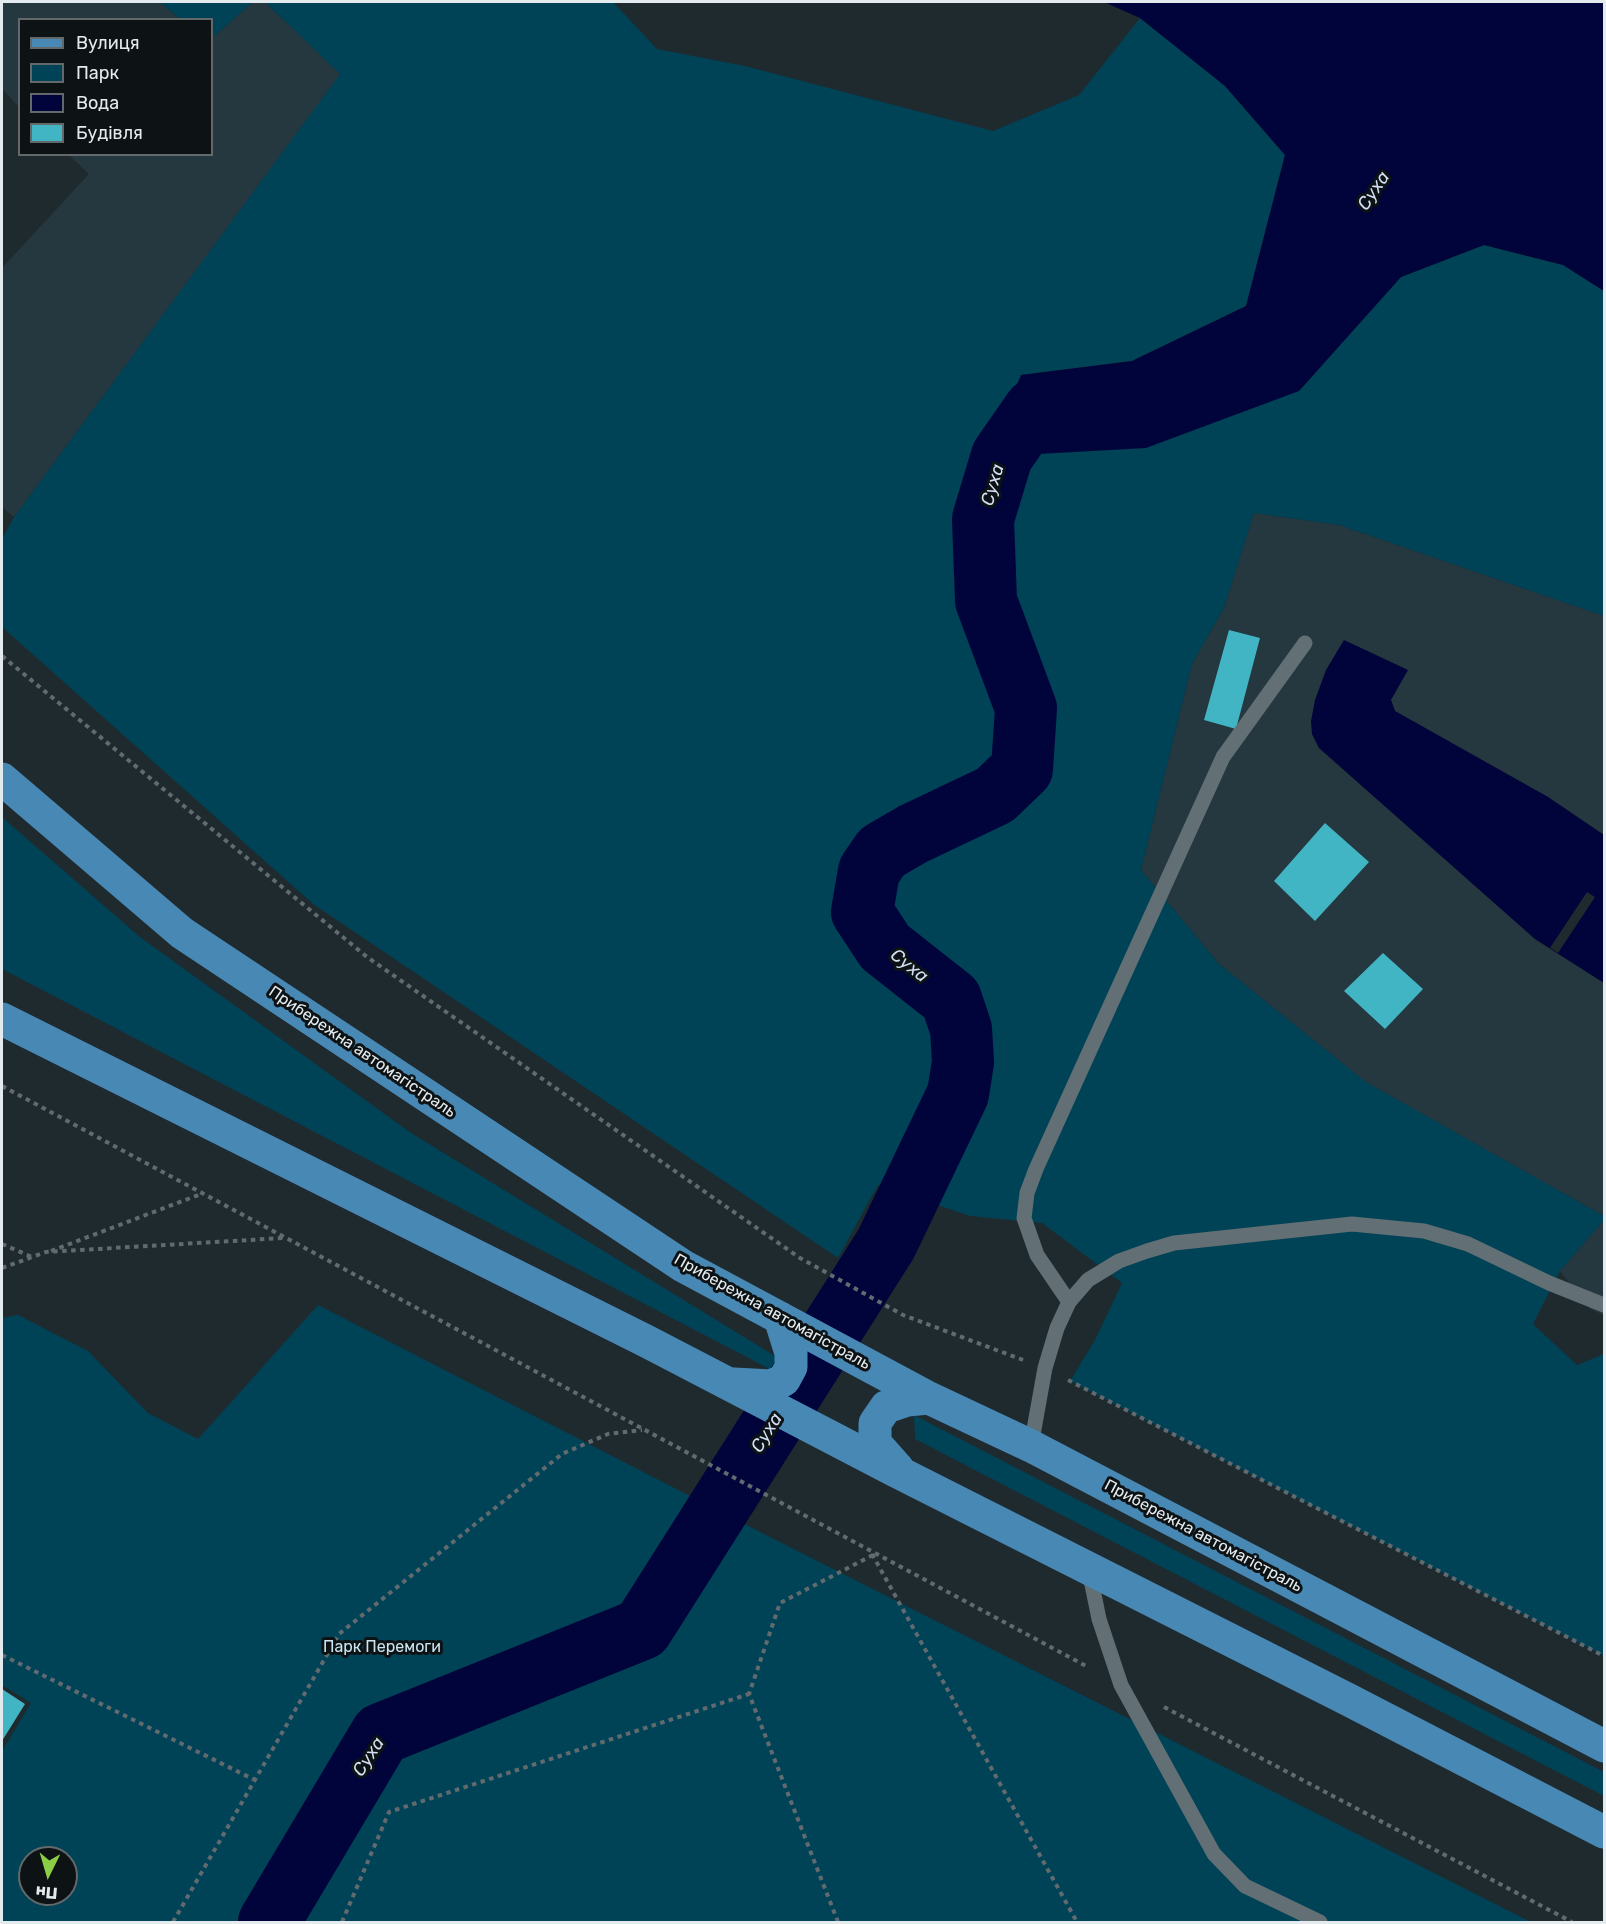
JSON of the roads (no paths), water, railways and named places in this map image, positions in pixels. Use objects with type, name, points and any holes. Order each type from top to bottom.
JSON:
[{"type":"main road","name":"Прибережна автомагістраль","points":[[2,779],[182,933],[683,1266],[927,1396],[1031,1446],[1605,1746]]},
{"type":"main road","points":[[2,1019],[648,1342],[1605,1832]]},
{"type":"main road","points":[[729,1384],[771,1386],[784,1380],[791,1367],[791,1353],[780,1318]]},
{"type":"main road","points":[[898,1472],[875,1443],[875,1423],[886,1407],[927,1396]]},
{"type":"lane","points":[[1069,1302],[1037,1255],[1024,1218],[1027,1193],[1223,757],[1305,643]]},
{"type":"lane","points":[[1031,1446],[1045,1368],[1057,1328],[1069,1302],[1088,1280],[1119,1261],[1174,1243],[1352,1224],[1424,1231],[1468,1244],[1548,1283],[1605,1305]]},
{"type":"lane","points":[[1088,1567],[1099,1618],[1121,1685],[1214,1854],[1245,1886],[1320,1923]]},
{"type":"water","points":[[1104,2],[1604,2],[1604,291],[1563,265],[1484,245],[1401,277],[1299,391],[1146,448],[1002,456],[991,447],[1021,375],[1132,361],[1246,306],[1285,155],[1225,86],[1140,18]]},
{"type":"water","points":[[1344,640],[1408,670],[1391,700],[1395,711],[1548,797],[1604,835],[1604,983],[1535,939],[1319,748],[1312,734],[1311,721],[1315,700],[1326,670]]},
{"type":"waterway","name":"Суха","points":[[269,1922],[381,1734],[642,1629],[886,1244],[958,1094],[963,1062],[961,1029],[951,999],[885,947],[862,912],[869,871],[882,852],[913,834],[995,795],[1022,769],[1026,708],[986,601],[983,519],[1002,456],[1034,410],[1062,408]]},
{"type":"park label","name":"Парк Перемоги","points":[[382,1647]]}]
